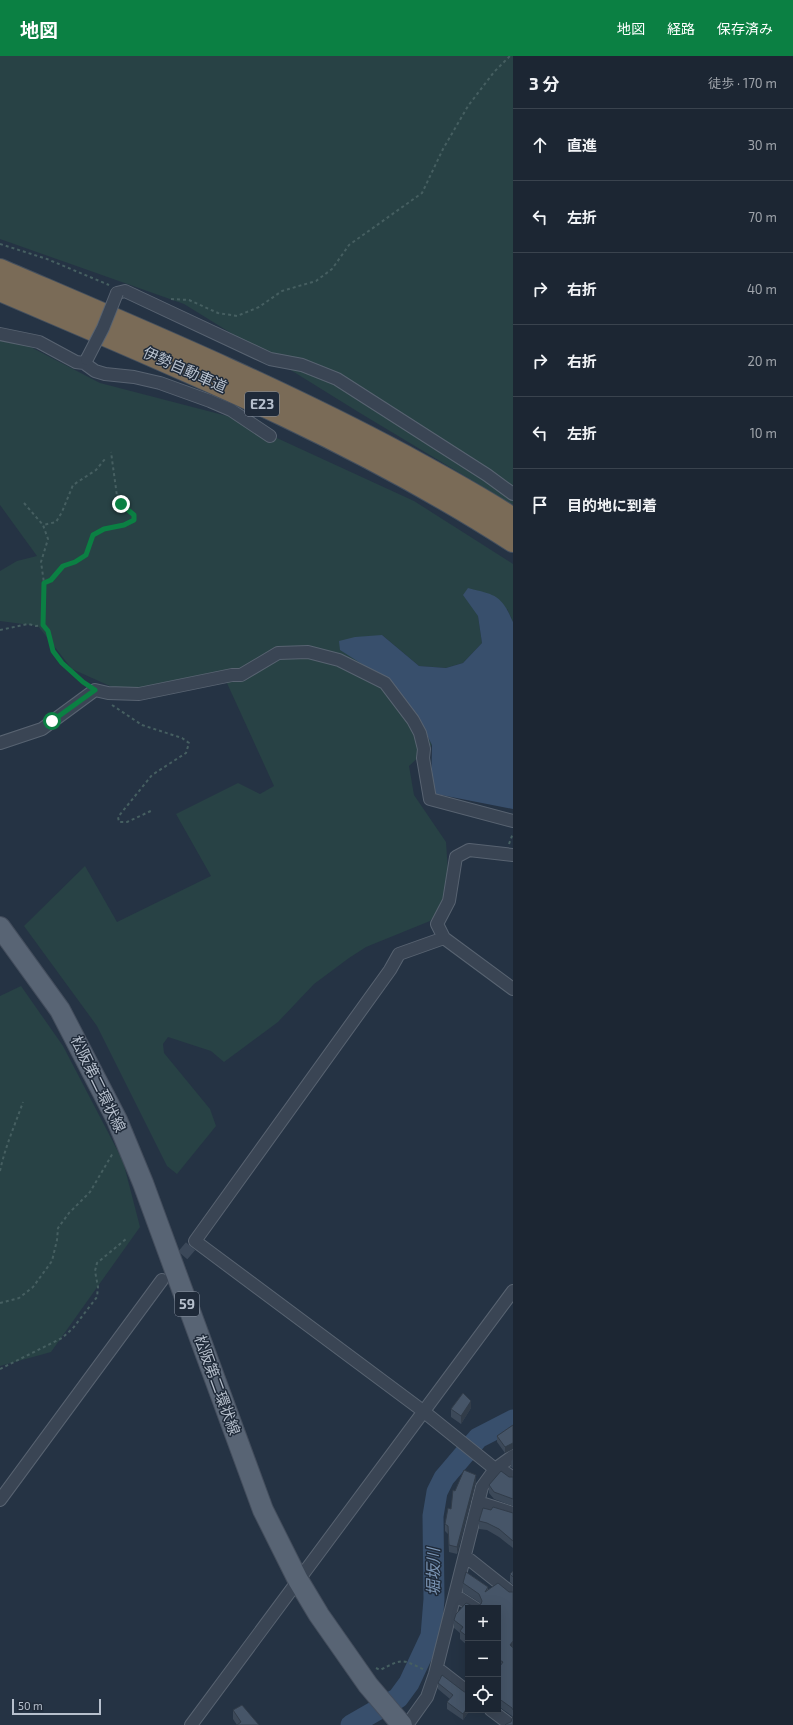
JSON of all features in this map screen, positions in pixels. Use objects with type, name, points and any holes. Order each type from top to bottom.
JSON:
[{"type":"highway","name":"伊勢自動車道","points":[[0,270],[278,392],[368,437],[437,474],[513,519]]},
{"type":"highway","name":"伊勢自動車道","points":[[0,290],[270,408],[345,445],[428,489],[513,541]]},
{"type":"main road","name":"松阪第二環状線","points":[[0,927],[60,1010],[117,1120],[145,1190],[263,1510],[298,1580],[319,1615],[371,1676],[397,1719]]},
{"type":"street","points":[[86,362],[121,292],[270,358],[302,365],[337,379],[487,475],[513,494]]},
{"type":"street","points":[[0,334],[39,342],[76,362],[86,362],[96,371],[105,374],[134,376],[160,383],[210,401],[231,410],[270,436]]},
{"type":"street","points":[[0,743],[42,729],[95,690],[108,693],[139,694],[232,675],[241,675],[278,653],[308,652],[339,660],[385,683],[413,720],[420,733],[424,749],[423,758],[430,799],[513,821]]},
{"type":"street","points":[[513,855],[469,850],[456,857],[449,901],[436,924],[444,938],[513,989]]},
{"type":"street","points":[[444,938],[398,954],[390,970],[195,1241],[423,1411],[495,1469],[502,1470],[513,1478]]},
{"type":"street","points":[[0,1500],[162,1280]]},
{"type":"street","points":[[191,1725],[513,1290]]},
{"type":"street","points":[[407,1725],[427,1697],[436,1671],[482,1487],[495,1469],[513,1456]]},
{"type":"street","points":[[478,1502],[513,1513]]},
{"type":"street","points":[[464,1556],[513,1594]]},
{"type":"street","points":[[455,1595],[470,1605]]},
{"type":"street","points":[[436,1671],[465,1690]]},
{"type":"street","points":[[495,1713],[508,1722],[506,1725]]},
{"type":"path","points":[[168,299],[189,300],[218,313],[237,316],[259,307],[282,291],[316,281],[332,269],[349,245],[422,193],[443,149],[468,106],[494,72],[510,56]]},
{"type":"path","points":[[0,244],[47,259],[121,292]]},
{"type":"path","points":[[44,583],[51,580],[63,566],[75,562],[86,555],[93,535],[104,529],[124,525],[134,520],[134,515],[121,504],[117,496],[111,452]]},
{"type":"path","points":[[43,525],[56,522],[62,512],[73,485],[96,470],[105,459]]},
{"type":"path","points":[[24,503],[43,525],[48,539],[41,562],[44,583],[43,625],[48,631],[53,651],[62,663],[83,682],[142,725],[182,738],[189,744],[186,753],[152,775],[118,817],[119,822],[128,822],[153,810]]},
{"type":"path","points":[[0,630],[28,624],[43,625]]},
{"type":"path","points":[[0,1171],[5,1147],[12,1134],[23,1102]]},
{"type":"path","points":[[0,1303],[19,1298],[33,1287],[52,1261],[58,1228],[69,1213],[90,1192],[115,1150]]},
{"type":"path","points":[[0,1369],[62,1338],[73,1328],[97,1297],[98,1287],[95,1270],[97,1263],[126,1239]]},
{"type":"path","points":[[371,1676],[396,1661],[405,1661],[436,1671]]},
{"type":"green space","points":[[0,56],[513,56],[513,505],[360,413],[184,304],[0,239]]},
{"type":"green space","points":[[0,331],[100,383],[231,417],[414,501],[513,564],[513,622],[507,609],[478,616],[482,643],[463,663],[446,668],[419,666],[382,635],[376,673],[423,727],[432,745],[409,766],[414,795],[446,842],[448,872],[441,908],[430,921],[366,947],[349,958],[314,984],[278,1022],[224,1062],[211,1051],[168,1037],[163,1044],[164,1053],[210,1109],[216,1126],[177,1174],[167,1166],[97,1026],[24,926],[85,866],[117,922],[211,876],[176,814],[238,783],[260,794],[274,786],[226,681],[157,684],[139,690],[121,691],[72,669],[38,626],[0,621],[0,571],[17,561],[37,556],[0,505]]},
{"type":"green space","points":[[21,986],[63,1046],[123,1161],[140,1227],[51,1352],[0,1366],[0,996]]},
{"type":"water","points":[[468,588],[485,592],[496,597],[505,606],[513,622],[513,809],[431,793],[432,745],[423,727],[376,673],[340,650],[339,641],[355,637],[382,635],[419,666],[446,668],[463,663],[482,643],[478,616],[463,595]]},
{"type":"building","points":[[463,1393],[471,1401],[461,1416],[451,1409]]},
{"type":"building","points":[[513,1425],[513,1443],[505,1447],[497,1436]]},
{"type":"building","points":[[464,1470],[476,1475],[457,1547],[449,1545],[448,1526],[445,1524],[448,1508],[451,1509],[453,1490],[455,1491]]},
{"type":"building","points":[[501,1471],[509,1477],[513,1477],[513,1499],[494,1492],[489,1485]]},
{"type":"building","points":[[493,1507],[513,1513],[513,1541],[499,1529],[479,1521],[483,1508],[491,1510]]},
{"type":"building","points":[[466,1572],[488,1587],[485,1592],[498,1583],[509,1592],[513,1592],[513,1641],[510,1645],[513,1648],[513,1710],[501,1700],[501,1665],[503,1662],[501,1661],[501,1605],[479,1605],[482,1601],[479,1594],[463,1583]]},
{"type":"building","points":[[466,1603],[470,1605],[465,1605],[465,1635],[460,1631],[463,1627],[454,1620],[456,1614]]},
{"type":"building","points":[[442,1675],[465,1692],[465,1711],[463,1714],[447,1702],[453,1695],[438,1683]]},
{"type":"building","points":[[242,1705],[259,1725],[237,1725],[241,1722],[233,1710]]},
{"type":"building","points":[[513,1716],[513,1725],[505,1725],[511,1722]]},
{"type":"waterway","name":"堀坂川","points":[[351,1725],[398,1698],[409,1683],[431,1636],[434,1599],[433,1516],[437,1492],[444,1478],[478,1438],[513,1420]]},
{"type":"tunnel","points":[[171,1269],[195,1241]]},
{"type":"route","points":[[52,721],[83,697],[95,690],[83,682],[62,663],[53,651],[48,631],[43,625],[44,583],[51,580],[63,566],[75,562],[86,555],[93,535],[104,529],[124,525],[134,520],[134,515],[121,504]]}]
